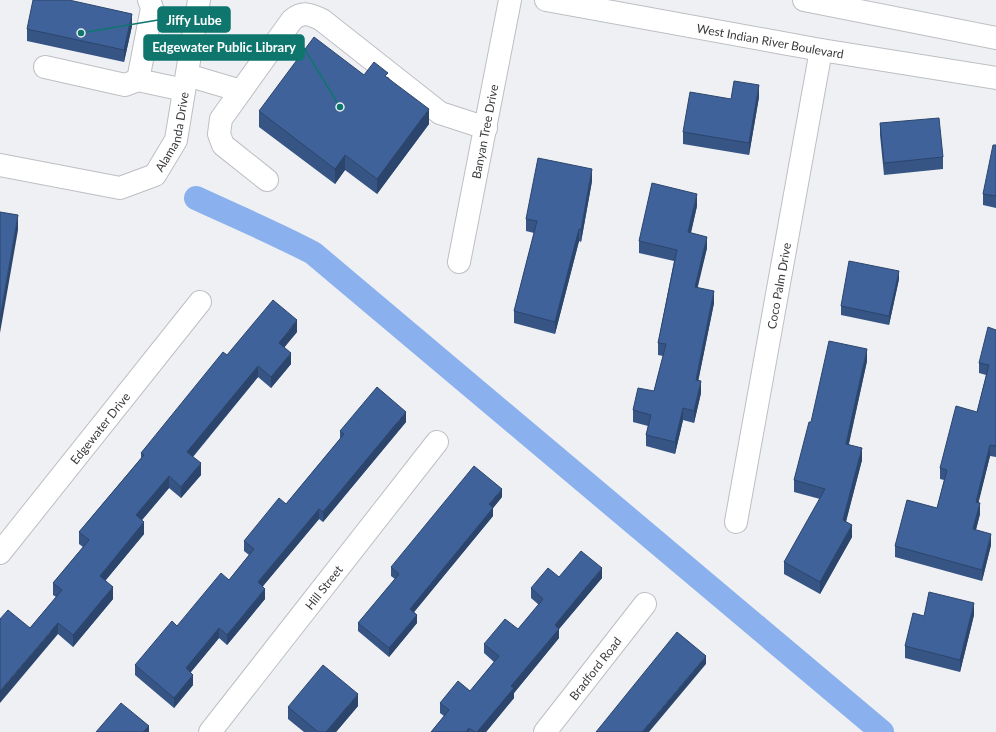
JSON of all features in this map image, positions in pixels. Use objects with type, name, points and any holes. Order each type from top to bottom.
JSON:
[{"type":"street","points":[[138,80],[152,8],[149,0]]},
{"type":"street","name":"Alamanda Drive","points":[[0,165],[120,188],[155,175],[176,140],[199,0]]},
{"type":"street","name":"Banyan Tree Drive","points":[[459,262],[510,0]]},
{"type":"street","name":"West Indian River Boulevard","points":[[546,0],[822,50],[996,78]]},
{"type":"street","points":[[804,0],[831,3],[996,38]]},
{"type":"street","points":[[267,180],[223,145],[219,134],[221,120],[292,20],[299,14],[308,14],[322,20],[440,113],[486,128]]},
{"type":"street","name":"Coco Palm Drive","points":[[736,522],[822,50]]},
{"type":"street","points":[[45,67],[125,86],[138,80],[185,82],[241,91]]},
{"type":"street","name":"Edgewater Drive","points":[[0,553],[200,302]]},
{"type":"street","name":"Hill Street","points":[[210,732],[437,442]]},
{"type":"street","name":"Bradford Road","points":[[545,732],[646,604]]},
{"type":"building","points":[[33,0],[69,0],[132,14],[124,50],[27,29]]},
{"type":"building","points":[[314,37],[364,75],[374,62],[388,73],[385,76],[429,109],[377,179],[345,155],[335,169],[259,111]]},
{"type":"building","points":[[734,81],[759,85],[749,143],[683,132],[690,92],[731,99]]},
{"type":"building","points":[[939,118],[943,157],[884,163],[880,123]]},
{"type":"building","points":[[993,145],[996,145],[996,196],[983,194]]},
{"type":"building","points":[[538,158],[592,169],[581,230],[579,229],[555,322],[514,311],[537,221],[526,219]]},
{"type":"building","points":[[652,183],[697,194],[688,232],[707,237],[695,287],[714,291],[696,380],[701,381],[694,411],[683,408],[675,442],[646,435],[651,415],[633,410],[638,388],[654,391],[666,344],[658,343],[677,250],[639,241]]},
{"type":"building","points":[[0,212],[18,215],[0,318]]},
{"type":"building","points":[[849,261],[899,271],[889,316],[841,306]]},
{"type":"building","points":[[273,300],[297,320],[279,343],[291,353],[271,377],[258,366],[187,452],[201,463],[181,487],[169,476],[136,515],[144,522],[100,576],[113,587],[73,635],[58,623],[0,691],[0,619],[8,610],[30,628],[62,590],[53,583],[89,540],[79,532],[144,455],[141,453],[223,352],[227,355]]},
{"type":"building","points":[[988,327],[996,330],[996,446],[990,445],[976,502],[980,503],[973,529],[991,534],[982,570],[895,546],[907,500],[937,508],[947,470],[940,468],[956,406],[977,412],[989,365],[979,363]]},
{"type":"building","points":[[829,341],[867,349],[846,444],[862,448],[843,520],[852,525],[820,582],[784,562],[825,489],[794,480],[809,422],[811,422]]},
{"type":"building","points":[[377,387],[406,412],[323,512],[319,509],[258,582],[265,589],[227,635],[219,628],[186,668],[193,675],[174,698],[135,665],[172,621],[177,626],[221,573],[229,580],[254,549],[244,541],[279,498],[286,504],[344,434],[340,431]]},
{"type":"building","points":[[474,466],[502,489],[489,504],[493,508],[410,609],[417,615],[389,648],[358,623],[399,574],[391,567]]},
{"type":"building","points":[[581,551],[602,568],[555,625],[559,629],[511,686],[514,688],[477,732],[469,728],[466,732],[431,732],[449,710],[440,703],[458,681],[470,691],[499,656],[484,644],[505,619],[518,629],[543,599],[531,588],[548,568],[559,577]]},
{"type":"building","points":[[929,592],[974,603],[960,660],[905,646],[913,613],[924,616]]},
{"type":"building","points":[[677,632],[706,656],[642,732],[596,732]]},
{"type":"building","points":[[323,665],[358,694],[326,732],[318,732],[288,707]]},
{"type":"building","points":[[121,703],[149,726],[143,732],[96,732]]},
{"type":"waterway","points":[[196,198],[313,253],[882,732]]},
{"type":"place","name":"Jiffy Lube","points":[[81,33]]},
{"type":"place","name":"Edgewater Public Library","points":[[340,107]]}]
